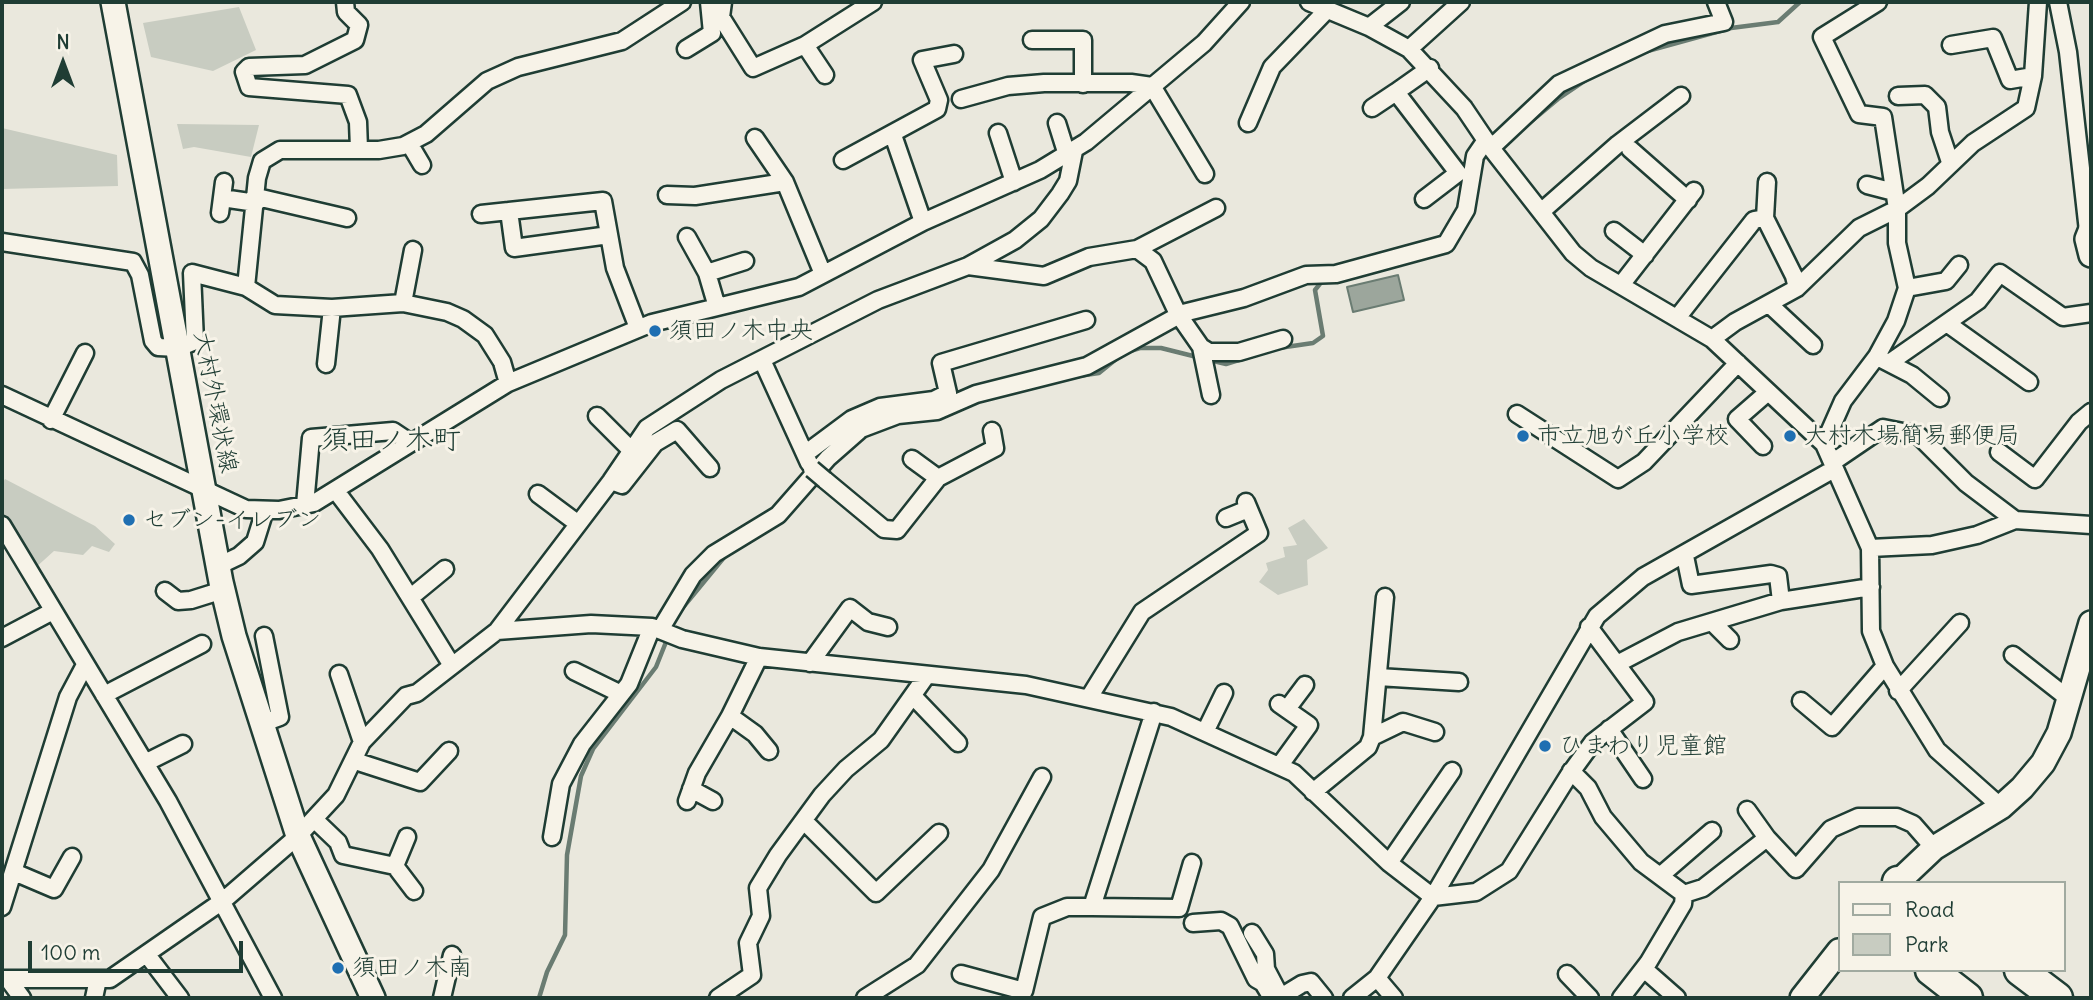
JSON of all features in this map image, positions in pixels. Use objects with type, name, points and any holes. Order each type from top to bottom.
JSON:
[{"type":"highway","points":[[1934,972],[1967,998]]},
{"type":"highway","points":[[2023,972],[2057,998]]},
{"type":"main road","name":"大村外環状線","points":[[113,2],[223,590],[261,724],[298,836],[373,998]]},
{"type":"main road","points":[[2090,230],[2091,255]]},
{"type":"main road","points":[[1899,881],[1934,848],[2001,807],[2043,763],[2059,733],[2091,623]]},
{"type":"main road","points":[[1802,998],[1838,952]]},
{"type":"street","points":[[345,2],[346,12],[359,25],[359,35],[355,40],[305,65],[249,67],[244,72],[249,87],[348,95],[358,122],[359,149]]},
{"type":"street","points":[[246,287],[257,178],[262,161],[280,150],[379,150],[409,143],[426,134],[487,82],[517,67],[622,41],[682,2]]},
{"type":"street","points":[[686,49],[712,33],[709,2]]},
{"type":"street","points":[[723,2],[721,17],[753,68],[804,45],[873,2]]},
{"type":"street","points":[[2,395],[246,509],[265,510],[305,505],[336,491],[408,442],[508,383],[638,328],[799,287],[923,222],[1014,182],[1071,153],[1204,43],[1241,2]]},
{"type":"street","points":[[1309,2],[1369,27],[1409,49],[1430,68],[1464,108],[1488,144],[1573,253],[1621,285],[1712,338],[1824,444],[1870,548],[1871,631],[1885,666],[1898,691],[1937,750],[2001,807]]},
{"type":"street","points":[[1369,27],[1401,2]]},
{"type":"street","points":[[1409,49],[1461,2]]},
{"type":"street","points":[[552,837],[561,784],[582,744],[629,684],[658,629],[693,575],[714,554],[778,515],[828,458],[861,429],[898,415],[937,411],[976,394],[1087,366],[1178,314],[1244,298],[1306,275],[1336,274],[1446,244],[1466,210],[1475,156],[1488,144],[1559,84],[1665,34],[1724,22],[1716,2]]},
{"type":"street","points":[[1878,2],[1822,37],[1859,114],[1883,117],[1897,209],[1897,243],[1907,288],[1883,360]]},
{"type":"street","points":[[1712,338],[1797,288],[1858,228],[1897,209],[1928,186],[1950,162],[2026,108],[2033,76],[2038,2]]},
{"type":"street","points":[[2058,2],[2068,51],[2090,230]]},
{"type":"street","points":[[1248,123],[1272,67],[1326,11]]},
{"type":"street","points":[[1951,45],[1993,38],[2010,80],[2033,76]]},
{"type":"street","points":[[1032,40],[1083,40],[1083,84]]},
{"type":"street","points":[[804,45],[825,75]]},
{"type":"street","points":[[843,160],[937,109],[939,100],[922,60],[954,54]]},
{"type":"street","points":[[1372,108],[1430,68]]},
{"type":"street","points":[[961,99],[1008,86],[1132,83],[1152,86]]},
{"type":"street","points":[[1152,86],[1205,174]]},
{"type":"street","points":[[1396,92],[1458,173],[1424,199]]},
{"type":"street","points":[[1898,96],[1925,95],[1937,107],[1940,132],[1950,162]]},
{"type":"street","points":[[1542,211],[1618,144],[1681,96]]},
{"type":"street","points":[[5,979],[110,979],[148,956],[224,900],[314,819],[336,794],[362,743],[406,696],[417,692],[497,631],[648,428],[721,380],[878,300],[968,266],[1015,240],[1041,219],[1068,181],[1071,153],[1057,123]]},
{"type":"street","points":[[998,133],[1014,182]]},
{"type":"street","points":[[893,135],[923,222]]},
{"type":"street","points":[[755,138],[785,182],[823,274]]},
{"type":"street","points":[[409,143],[422,165]]},
{"type":"street","points":[[1621,285],[1691,195],[1630,149]]},
{"type":"street","points":[[667,195],[695,196],[785,182]]},
{"type":"street","points":[[1766,182],[1765,218],[1794,276],[1797,288]]},
{"type":"street","points":[[1867,185],[1894,192]]},
{"type":"street","points":[[222,198],[256,200],[347,218]]},
{"type":"street","points":[[481,214],[603,201],[615,268],[638,328]]},
{"type":"street","points":[[968,266],[1044,276],[1089,257],[1137,249],[1216,208]]},
{"type":"street","points":[[509,211],[514,248],[609,235]]},
{"type":"street","points":[[1677,318],[1754,220],[1765,218]]},
{"type":"street","points":[[1614,231],[1645,255]]},
{"type":"street","points":[[687,237],[707,273],[717,307]]},
{"type":"street","points":[[2,242],[133,262],[140,275],[153,341],[158,347],[178,348],[195,341],[192,273],[246,287],[275,305],[332,308],[403,303],[447,312],[463,318],[485,335],[502,362],[508,383]]},
{"type":"street","points":[[1137,249],[1153,261],[1178,314],[1204,355],[1211,395]]},
{"type":"street","points":[[403,303],[413,250]]},
{"type":"street","points":[[707,273],[745,261]]},
{"type":"street","points":[[1907,288],[1946,281],[1959,265]]},
{"type":"street","points":[[1824,444],[1843,401],[1883,360],[1948,324],[1978,301],[2000,273],[2063,317],[2091,313]]},
{"type":"street","points":[[1769,304],[1813,345]]},
{"type":"street","points":[[326,364],[332,308]]},
{"type":"street","points":[[805,454],[852,419],[871,411],[933,400],[948,393],[941,363],[1086,320]]},
{"type":"street","points":[[1948,324],[2029,382]]},
{"type":"street","points":[[1204,355],[1209,352],[1239,352],[1283,340]]},
{"type":"street","points":[[51,420],[85,353]]},
{"type":"street","points":[[762,360],[812,469],[884,529],[897,530],[937,478],[995,448],[992,430]]},
{"type":"street","points":[[1883,360],[1912,375],[1940,398]]},
{"type":"street","points":[[1517,414],[1618,479],[1644,462],[1738,363]]},
{"type":"street","points":[[1763,446],[1737,419],[1768,391]]},
{"type":"street","points":[[1999,452],[2035,479],[2079,422],[2091,412]]},
{"type":"street","points":[[597,416],[631,450]]},
{"type":"street","points":[[1352,998],[1377,978],[1433,897],[1589,627],[1597,616],[1643,578],[1685,556],[1834,465],[1883,428],[1917,435],[1966,483],[2015,520]]},
{"type":"street","points":[[611,481],[622,485],[655,443],[677,430],[710,468]]},
{"type":"street","points":[[305,505],[310,438],[393,431],[408,442]]},
{"type":"street","points":[[912,459],[937,478]]},
{"type":"street","points":[[336,491],[380,549],[451,664]]},
{"type":"street","points":[[538,495],[577,523]]},
{"type":"street","points":[[1090,696],[1142,612],[1259,533],[1247,505],[1226,518]]},
{"type":"street","points":[[218,566],[239,556],[255,542],[265,510]]},
{"type":"street","points":[[1870,548],[1932,545],[1977,535],[2015,520],[2091,525]]},
{"type":"street","points":[[2,525],[224,900],[273,998]]},
{"type":"street","points":[[1685,556],[1691,585],[1771,574],[1778,576],[1781,601]]},
{"type":"street","points":[[411,597],[445,569]]},
{"type":"street","points":[[1617,664],[1678,632],[1781,601],[1871,587]]},
{"type":"street","points":[[165,591],[178,601],[191,600],[223,590]]},
{"type":"street","points":[[837,597],[868,622],[888,627]]},
{"type":"street","points":[[1313,792],[1368,747],[1372,737],[1385,597]]},
{"type":"street","points":[[810,663],[850,608]]},
{"type":"street","points":[[2,638],[53,611]]},
{"type":"street","points":[[1712,622],[1730,640]]},
{"type":"street","points":[[1898,691],[1960,623]]},
{"type":"street","points":[[497,631],[591,624],[658,629],[682,639],[759,657],[1026,685],[1090,696],[1154,712],[1294,773],[1390,863],[1433,897],[1476,892],[1509,871],[1571,771],[1593,742],[1645,702],[1589,627]]},
{"type":"street","points":[[261,724],[280,717],[264,636]]},
{"type":"street","points":[[104,695],[202,644]]},
{"type":"street","points":[[2013,655],[2069,699]]},
{"type":"street","points":[[713,801],[689,795],[759,657]]},
{"type":"street","points":[[2,906],[68,697],[85,665]]},
{"type":"street","points":[[1801,701],[1832,727],[1885,666]]},
{"type":"street","points":[[574,671],[621,694]]},
{"type":"street","points":[[339,674],[362,743]]},
{"type":"street","points":[[718,998],[757,975],[748,943],[761,916],[758,888],[804,821],[846,769],[881,740],[927,675]]},
{"type":"street","points":[[1378,677],[1459,682]]},
{"type":"street","points":[[1280,765],[1309,725],[1283,707],[1305,685]]},
{"type":"street","points":[[1205,732],[1224,693]]},
{"type":"street","points":[[913,696],[958,743]]},
{"type":"street","points":[[1092,907],[1154,712]]},
{"type":"street","points":[[730,716],[755,734],[769,751]]},
{"type":"street","points":[[1372,737],[1403,722],[1435,732]]},
{"type":"street","points":[[1609,729],[1643,779]]},
{"type":"street","points":[[145,763],[183,744]]},
{"type":"street","points":[[355,761],[420,782],[449,751]]},
{"type":"street","points":[[1390,863],[1452,771]]},
{"type":"street","points":[[1571,771],[1588,788],[1603,817],[1641,862],[1684,894]]},
{"type":"street","points":[[865,998],[917,965],[991,870],[1042,777]]},
{"type":"street","points":[[1747,810],[1767,838],[1796,869],[1831,829],[1858,817],[1897,817],[1913,824],[1934,848]]},
{"type":"street","points":[[314,819],[338,842],[343,855],[395,866],[414,891]]},
{"type":"street","points":[[804,821],[876,892],[939,833]]},
{"type":"street","points":[[1660,876],[1712,831]]},
{"type":"street","points":[[395,866],[407,837]]},
{"type":"street","points":[[1684,894],[1703,888],[1767,838]]},
{"type":"street","points":[[14,872],[54,889],[72,857]]},
{"type":"street","points":[[961,974],[1024,991],[1042,918],[1066,907],[1180,908],[1191,868],[1206,876]]},
{"type":"street","points":[[1621,998],[1644,969],[1683,904],[1684,894]]},
{"type":"street","points":[[1194,923],[1221,921],[1230,926],[1256,979],[1278,998]]},
{"type":"street","points":[[1252,933],[1265,954],[1266,969],[1278,998]]},
{"type":"street","points":[[442,998],[452,955]]},
{"type":"street","points":[[148,956],[180,998]]},
{"type":"street","points":[[1644,969],[1677,998]]},
{"type":"street","points":[[1567,974],[1590,998]]},
{"type":"street","points":[[1377,978],[1394,998]]},
{"type":"street","points":[[5,979],[22,998]]},
{"type":"street","points":[[94,998],[98,979]]},
{"type":"street","points":[[1278,998],[1302,984],[1311,982],[1324,998]]},
{"type":"green space","points":[[239,7],[256,50],[213,71],[151,57],[143,23]]},
{"type":"green space","points":[[177,124],[259,125],[251,157],[194,147],[183,149]]},
{"type":"green space","points":[[2,128],[117,155],[118,186],[2,189]]},
{"type":"green space","points":[[5,479],[95,526],[115,544],[109,552],[92,546],[83,555],[54,551],[34,569],[2,516],[2,484]]},
{"type":"green space","points":[[1304,519],[1328,548],[1307,560],[1308,585],[1278,595],[1259,582],[1268,570],[1266,563],[1285,557],[1283,547],[1297,545],[1288,528]]},
{"type":"shaded area","points":[[1398,275],[1404,300],[1353,312],[1347,287]]},
{"type":"waterway","points":[[1644,52],[1731,28],[1778,22],[1800,2]]},
{"type":"waterway","points":[[1521,130],[1558,99],[1589,78]]},
{"type":"waterway","points":[[1279,348],[1313,343],[1323,336],[1315,290],[1323,280]]},
{"type":"waterway","points":[[1127,352],[1140,348],[1161,348],[1201,358]]},
{"type":"waterway","points":[[1209,360],[1226,364],[1258,354]]},
{"type":"waterway","points":[[1065,378],[1099,373],[1120,356]]},
{"type":"waterway","points":[[680,611],[726,555]]},
{"type":"waterway","points":[[539,998],[547,972],[565,935],[567,855],[581,776],[593,749],[656,667],[668,637]]},
{"type":"place","name":"須田ノ木中央","points":[[655,331]]},
{"type":"place","name":"市立旭が丘小学校","points":[[1523,436]]},
{"type":"place","name":"大村木場簡易郵便局","points":[[1790,436]]},
{"type":"place","name":"セブン-イレブン","points":[[129,520]]},
{"type":"place","name":"ひまわり児童館","points":[[1545,746]]},
{"type":"place","name":"須田ノ木南","points":[[338,968]]},
{"type":"district","name":"須田ノ木町","points":[[391,441]]}]
